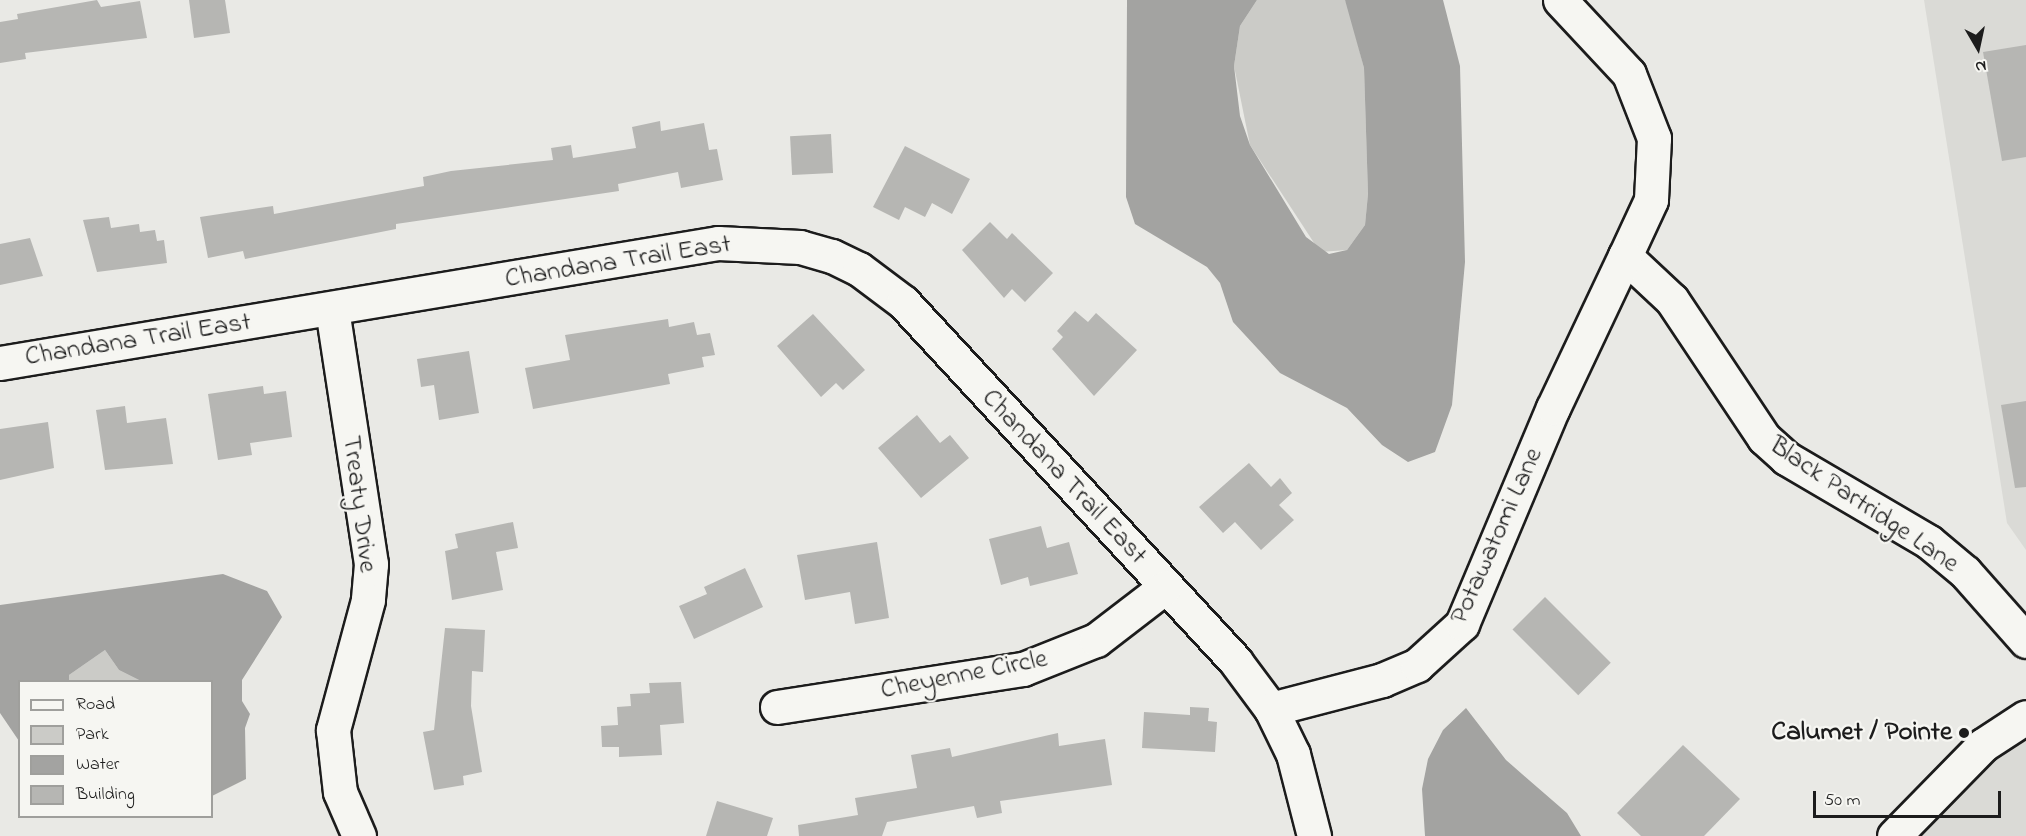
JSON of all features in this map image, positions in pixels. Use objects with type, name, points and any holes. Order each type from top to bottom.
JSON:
[{"type":"street","points":[[1560,0],[1629,74],[1654,138],[1651,200],[1625,256]]},
{"type":"street","name":"Chandana Trail East","points":[[0,363],[718,243],[800,247],[831,256],[859,269],[903,303],[1236,662],[1271,709],[1293,754],[1314,836]]},
{"type":"street","name":"Black Partridge Lane","points":[[1625,256],[1672,300],[1764,438],[1786,458],[1929,543],[1965,572],[2026,641]]},
{"type":"street","name":"Potawatomi Lane","points":[[1271,709],[1408,668],[1445,645],[1462,624],[1553,408],[1625,256]]},
{"type":"street","name":"Treaty Drive","points":[[332,309],[371,564],[368,600],[333,730],[340,792],[359,836]]},
{"type":"street","name":"Cheyenne Circle","points":[[777,707],[1023,669],[1096,640],[1165,587]]},
{"type":"street","points":[[1894,836],[1983,745],[2026,717]]},
{"type":"shaded area","points":[[1924,0],[2026,0],[2026,550],[2007,523]]},
{"type":"shaded area","points":[[2026,737],[2026,836],[1917,836],[1983,766]]},
{"type":"green space","points":[[1257,0],[1345,0],[1348,6],[1364,68],[1368,194],[1365,225],[1347,250],[1320,252],[1250,145],[1234,66],[1240,26]]},
{"type":"green space","points":[[105,650],[119,670],[139,680],[69,680],[69,675]]},
{"type":"water","points":[[1127,0],[1257,0],[1240,26],[1234,66],[1240,116],[1250,145],[1306,237],[1329,254],[1347,250],[1365,225],[1368,194],[1364,68],[1345,0],[1443,0],[1460,66],[1465,262],[1452,405],[1435,452],[1408,462],[1382,445],[1347,408],[1280,373],[1233,322],[1220,283],[1207,267],[1135,224],[1126,197]]},
{"type":"water","points":[[223,574],[267,591],[282,617],[242,680],[242,701],[250,714],[245,728],[246,779],[213,796],[213,680],[139,680],[119,670],[105,650],[69,675],[69,680],[18,680],[18,740],[0,713],[0,605]]},
{"type":"water","points":[[1466,708],[1506,760],[1567,813],[1581,836],[1425,836],[1422,789],[1428,759],[1443,730]]},
{"type":"building","points":[[97,0],[101,7],[140,1],[147,38],[25,53],[26,59],[0,63],[0,22],[18,19],[17,14]]},
{"type":"building","points":[[189,0],[225,0],[230,33],[194,38]]},
{"type":"building","points":[[2026,45],[2026,157],[2002,161],[1983,52]]},
{"type":"building","points":[[660,121],[661,131],[704,123],[709,150],[717,149],[723,180],[681,188],[678,172],[618,184],[619,191],[396,224],[396,229],[245,259],[243,251],[208,258],[200,217],[273,206],[274,214],[424,186],[423,177],[451,171],[553,160],[551,148],[571,145],[573,158],[636,148],[632,127]]},
{"type":"building","points":[[831,134],[833,173],[792,175],[790,136]]},
{"type":"building","points":[[905,146],[970,179],[952,214],[932,203],[925,217],[905,207],[899,220],[873,207]]},
{"type":"building","points":[[109,217],[111,228],[139,224],[140,232],[155,230],[157,241],[164,240],[167,263],[97,272],[83,220]]},
{"type":"building","points":[[990,222],[1007,239],[1012,233],[1053,273],[1025,302],[1012,289],[1004,298],[962,250]]},
{"type":"building","points":[[30,238],[43,276],[0,285],[0,244]]},
{"type":"building","points":[[1075,311],[1088,322],[1096,313],[1137,350],[1094,396],[1052,349],[1063,337],[1057,331]]},
{"type":"building","points":[[813,314],[865,370],[843,390],[836,383],[821,397],[777,346]]},
{"type":"building","points":[[668,319],[669,327],[694,322],[697,335],[710,333],[715,355],[702,357],[704,367],[668,374],[670,384],[533,409],[525,368],[570,360],[565,335]]},
{"type":"building","points":[[469,351],[479,413],[439,420],[434,385],[421,387],[417,359]]},
{"type":"building","points":[[263,386],[264,394],[286,391],[292,437],[250,443],[252,455],[218,460],[208,394]]},
{"type":"building","points":[[2026,401],[2026,487],[2015,488],[2001,405]]},
{"type":"building","points":[[125,406],[127,423],[166,418],[173,464],[105,470],[96,410]]},
{"type":"building","points":[[917,415],[940,443],[950,435],[969,458],[921,498],[878,448]]},
{"type":"building","points":[[48,422],[54,468],[0,480],[0,429]]},
{"type":"building","points":[[1249,463],[1271,487],[1280,478],[1292,493],[1279,505],[1294,520],[1261,550],[1235,522],[1223,533],[1199,507]]},
{"type":"building","points":[[513,522],[518,548],[496,552],[503,590],[452,600],[445,551],[458,548],[455,534]]},
{"type":"building","points":[[1041,526],[1047,548],[1069,542],[1078,574],[1030,586],[1028,577],[1001,585],[989,539]]},
{"type":"building","points":[[877,542],[889,618],[855,624],[850,592],[805,600],[797,555]]},
{"type":"building","points":[[745,568],[763,607],[694,639],[679,606],[707,594],[704,587]]},
{"type":"building","points":[[1545,597],[1611,663],[1578,695],[1512,630]]},
{"type":"building","points":[[445,628],[485,630],[483,672],[472,671],[471,706],[482,772],[463,776],[464,785],[434,790],[423,732],[434,730]]},
{"type":"building","points":[[681,682],[684,723],[660,725],[662,755],[619,757],[619,747],[602,747],[601,726],[618,725],[617,707],[631,706],[630,694],[650,693],[649,683]]},
{"type":"building","points":[[1190,707],[1209,708],[1208,721],[1217,722],[1215,752],[1142,748],[1144,712],[1190,715]]},
{"type":"building","points":[[1058,733],[1059,746],[1105,739],[1112,785],[1000,801],[1002,813],[977,818],[974,806],[887,822],[882,836],[799,836],[798,825],[858,815],[855,798],[917,788],[911,755],[950,748],[952,757]]},
{"type":"building","points":[[1683,745],[1740,799],[1704,836],[1641,836],[1617,813]]},
{"type":"building","points":[[717,801],[773,818],[767,836],[706,836]]},
{"type":"place","name":"Calumet / Pointe","points":[[1964,733]]}]
